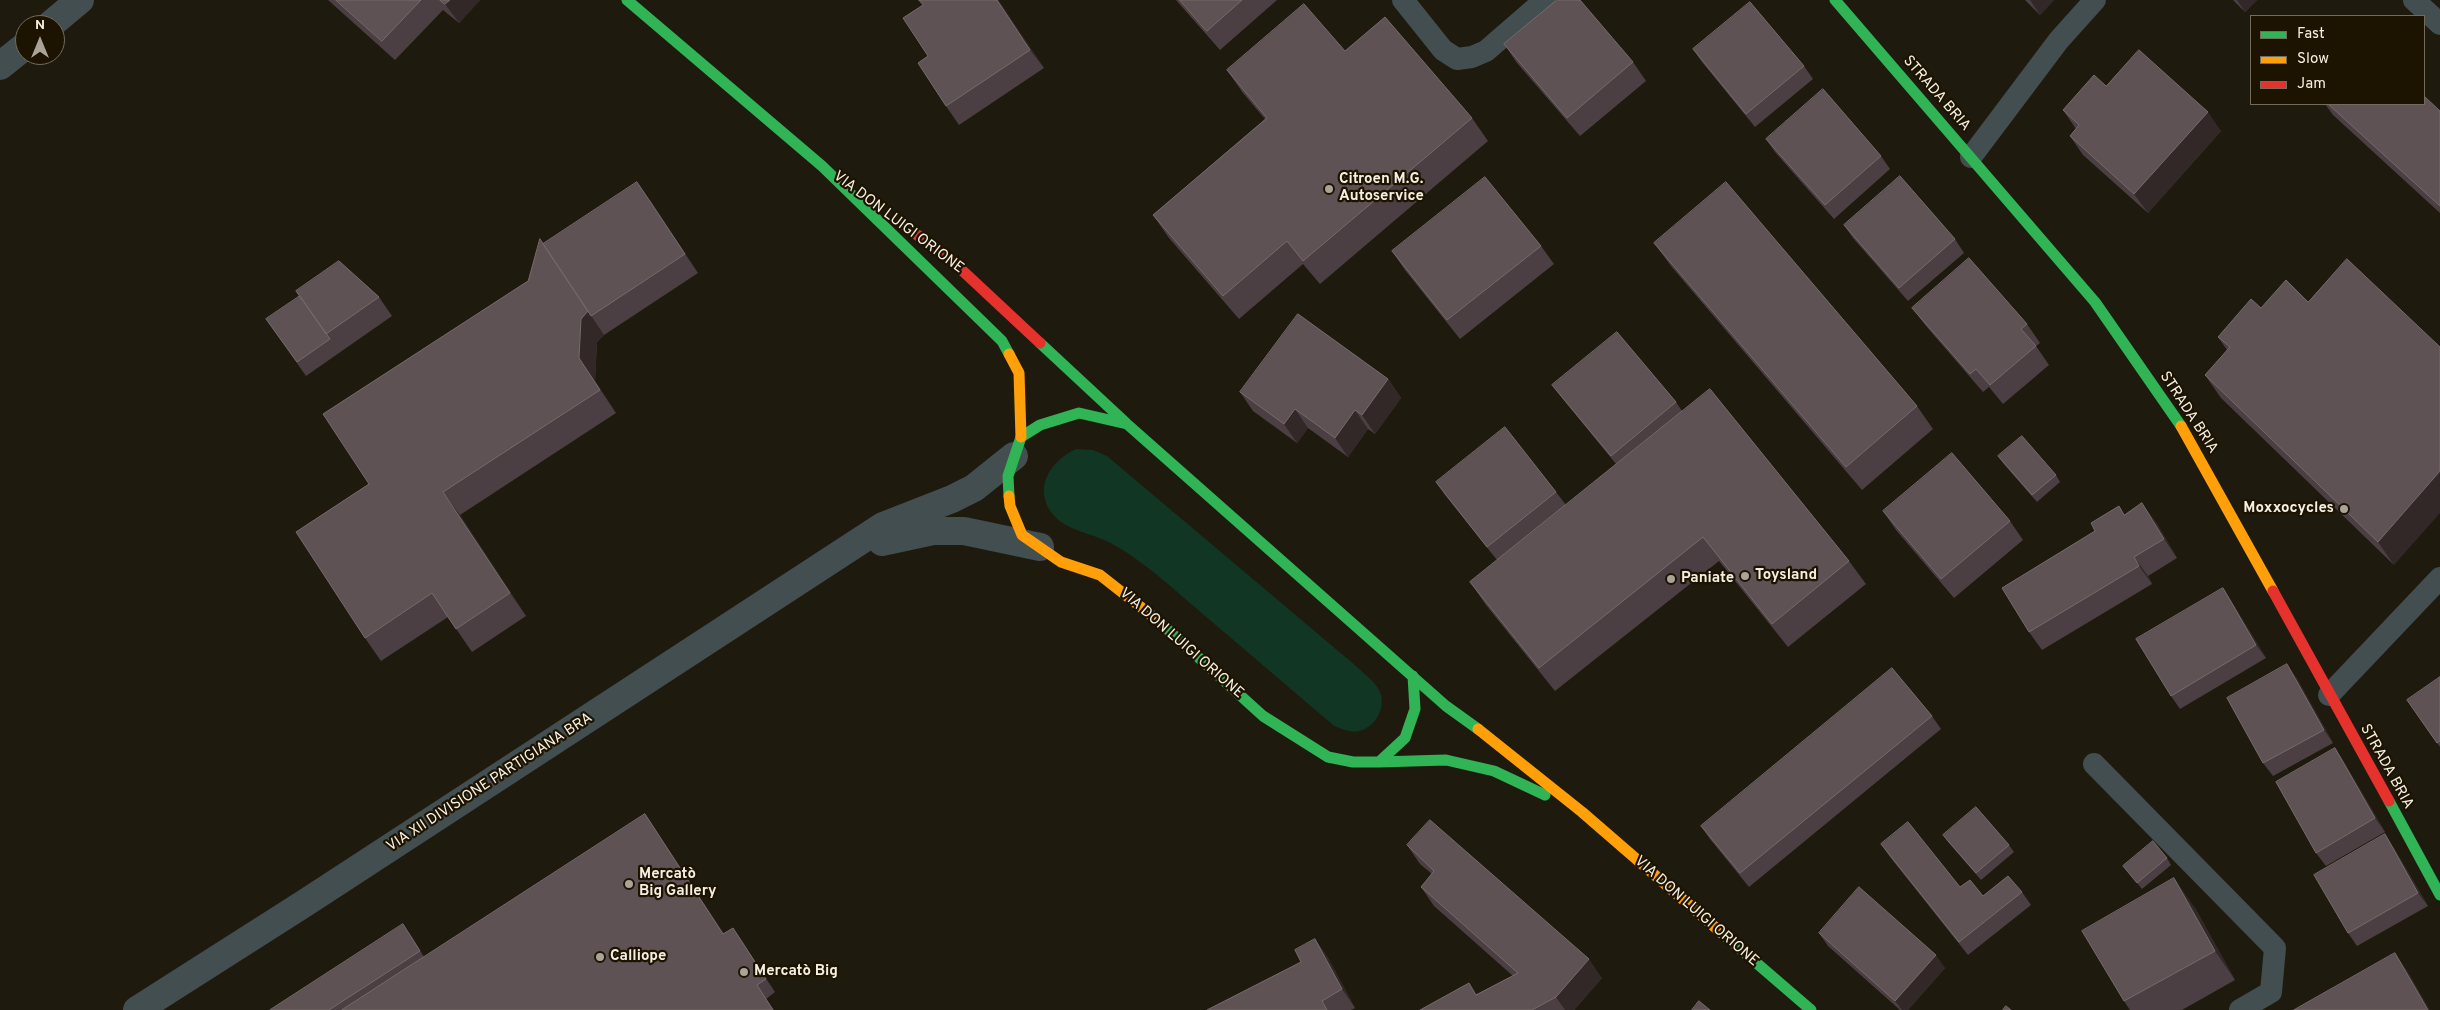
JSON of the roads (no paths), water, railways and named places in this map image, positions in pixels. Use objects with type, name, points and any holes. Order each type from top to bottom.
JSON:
[{"type":"main road","name":"VIA DON LUIGI ORIONE","points":[[626,0],[822,166],[1002,341],[1019,373],[1018,447],[1008,476],[1010,506],[1022,535],[1061,562],[1100,575],[1143,607],[1263,716],[1328,757],[1353,762],[1446,760],[1494,770],[1582,812]]},
{"type":"main road","name":"STRADA BRIA","points":[[1835,0],[2094,302],[2191,441],[2440,895]]},
{"type":"main road","name":"VIA DON LUIGI ORIONE","points":[[822,166],[950,259],[1127,424],[1446,706],[1494,740],[1582,812],[1811,1010]]},
{"type":"main road","name":"VIA DON LUIGI ORIONE","points":[[1018,447],[1040,425],[1079,413],[1127,424]]},
{"type":"main road","points":[[1379,762],[1406,738],[1415,709],[1413,676]]},
{"type":"street","points":[[62,15],[80,0]]},
{"type":"street","points":[[0,66],[15,54]]},
{"type":"street","name":"VIA XII DIVISIONE PARTIGIANA BRA","points":[[137,1010],[305,903],[883,526],[952,499],[974,488],[1018,447]]},
{"type":"street","name":"VIA XII DIVISIONE PARTIGIANA BRA","points":[[842,553],[911,534],[934,531],[964,531],[1040,547]]},
{"type":"lane","points":[[1403,0],[1443,50],[1457,59],[1486,51],[1545,0]]},
{"type":"lane","points":[[1971,157],[2059,40],[2095,0]]},
{"type":"lane","points":[[2414,0],[2440,24]]},
{"type":"lane","points":[[2329,695],[2440,578]]},
{"type":"lane","points":[[2094,764],[2275,948],[2271,992],[2240,1010]]},
{"type":"place","name":"Citroen M.G. Autoservice","points":[[1329,189]]},
{"type":"place","name":"Moxxocycles","points":[[2344,509]]},
{"type":"place","name":"Toysland","points":[[1745,576]]},
{"type":"place","name":"Paniate","points":[[1671,579]]},
{"type":"place","name":"Mercatò Big Gallery","points":[[629,884]]},
{"type":"place","name":"Calliope","points":[[600,957]]},
{"type":"place","name":"Mercatò Big","points":[[744,972]]}]
